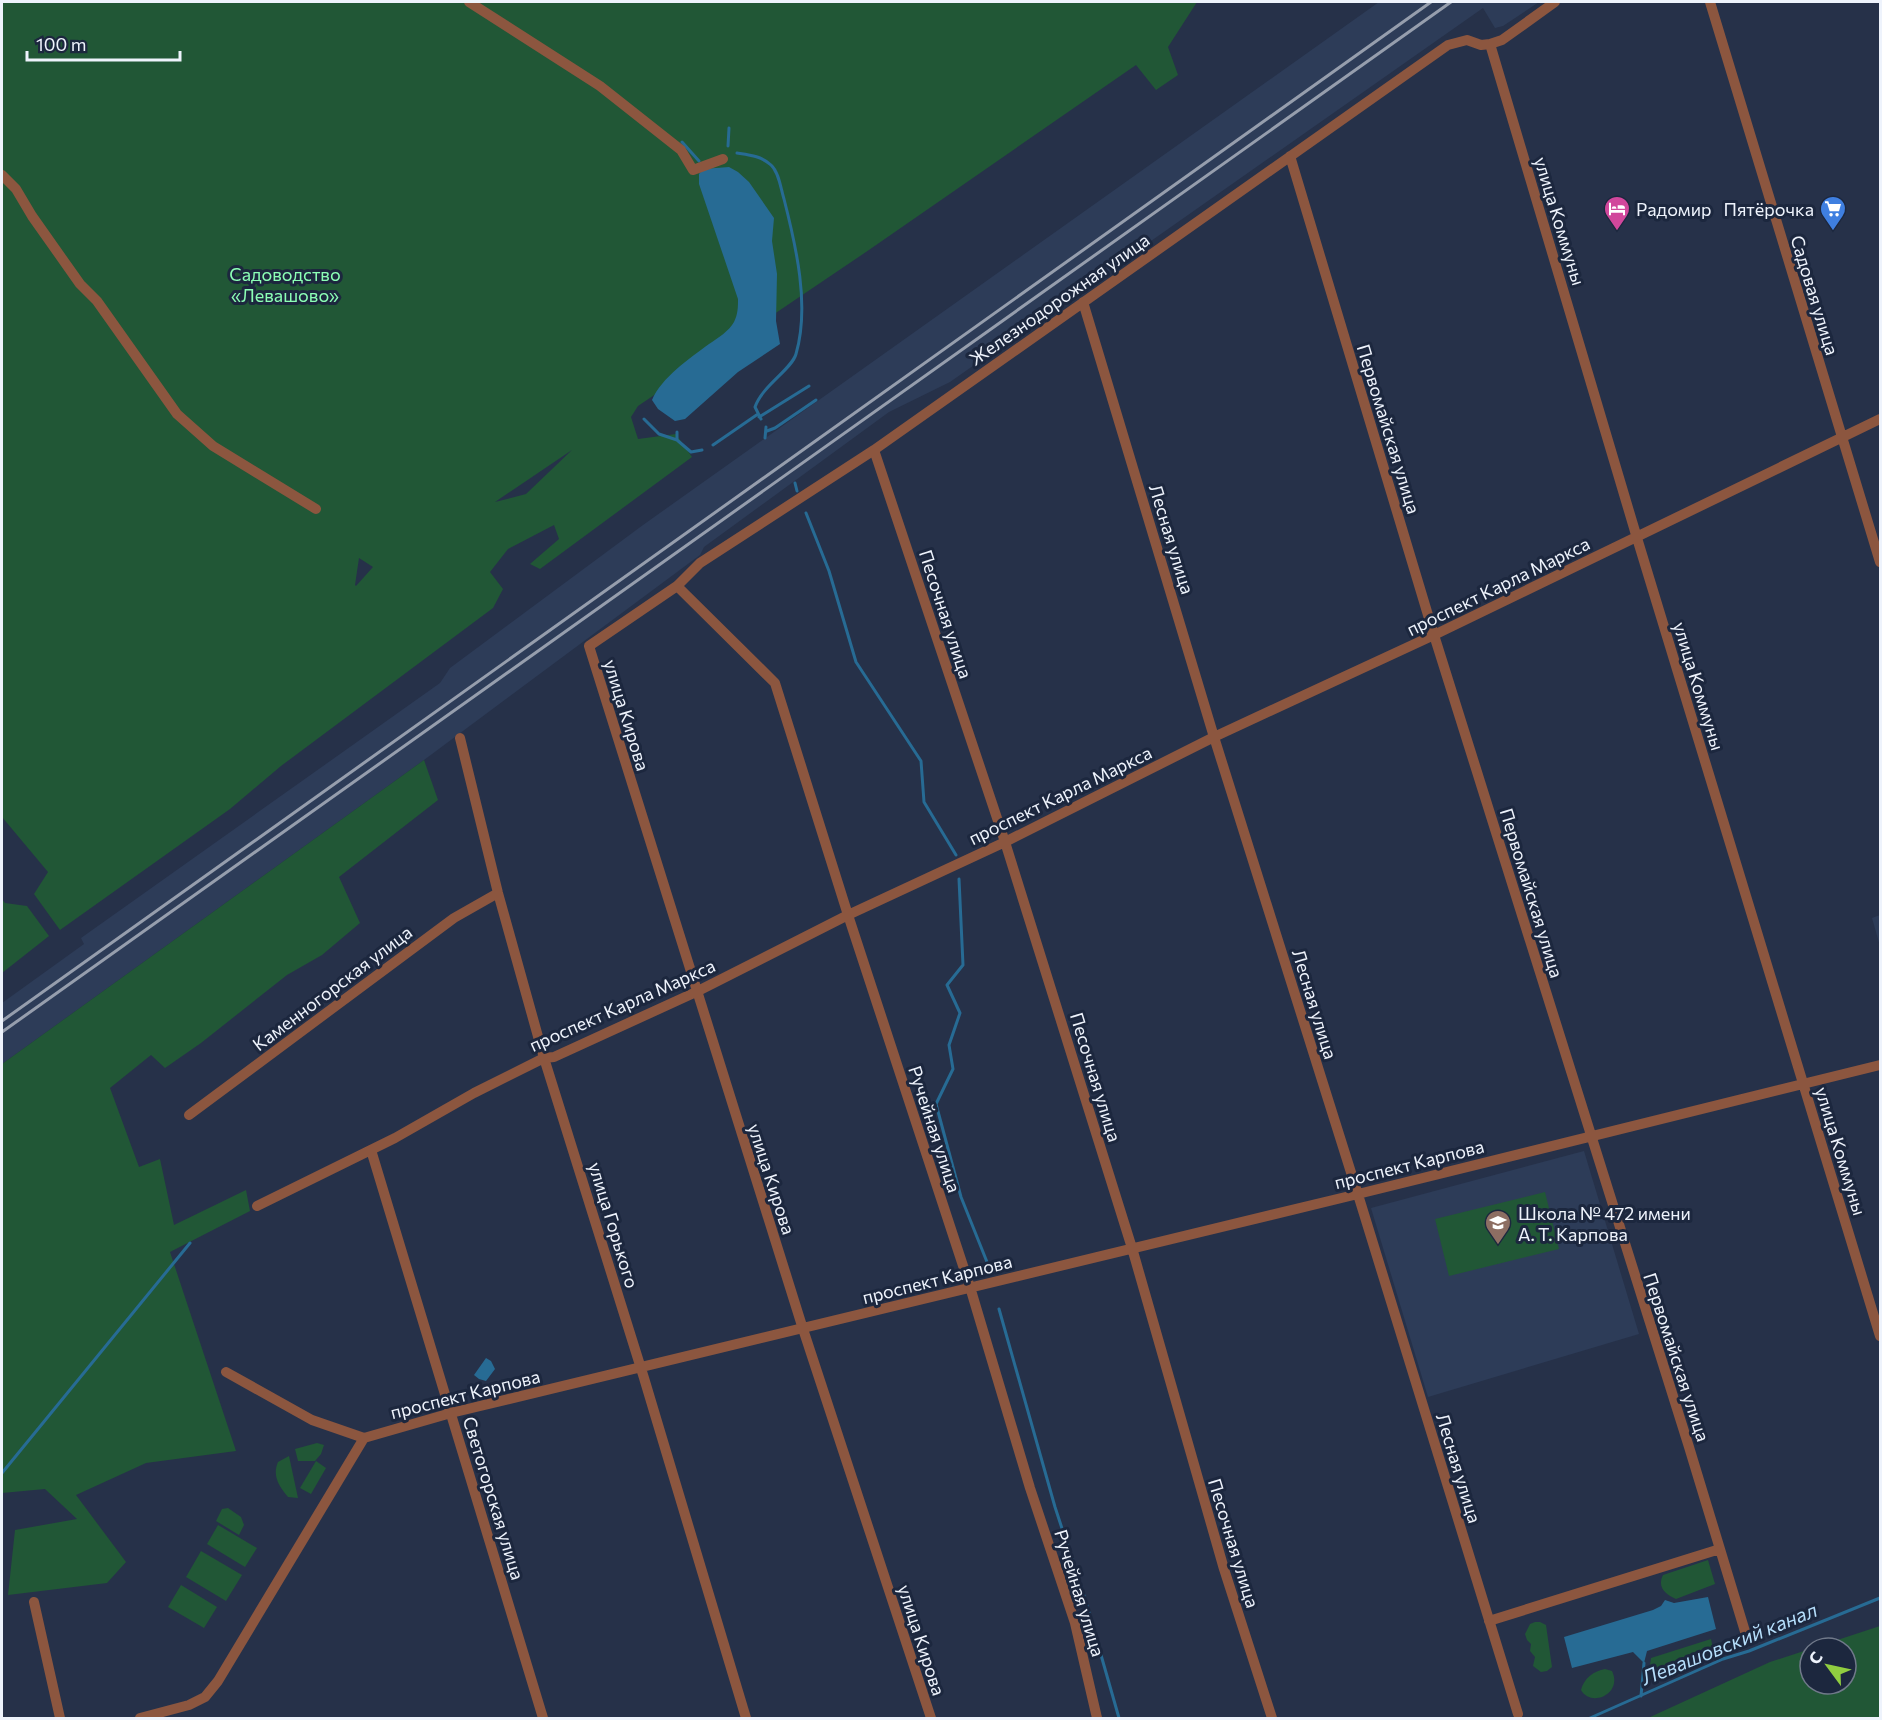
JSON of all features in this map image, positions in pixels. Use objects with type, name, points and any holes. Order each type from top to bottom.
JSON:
[{"type":"street","points":[[469,2],[600,86],[681,150],[693,170],[723,159]]},
{"type":"street","points":[[1490,44],[1502,40],[1556,2]]},
{"type":"street","name":"Садовая улица","points":[[1710,2],[1841,438],[1881,562]]},
{"type":"street","name":"Железнодорожная улица","points":[[589,646],[676,586],[700,563],[874,450],[1448,45],[1467,40],[1481,45],[1490,44]]},
{"type":"street","name":"улица Коммуны","points":[[1490,44],[1637,538],[1881,1336]]},
{"type":"street","name":"Первомайская улица","points":[[1290,156],[1434,635],[1747,1638]]},
{"type":"street","points":[[2,175],[16,189],[32,216],[80,284],[97,301],[177,414],[213,446],[316,509]]},
{"type":"street","name":"Лесная улица","points":[[1083,302],[1214,737],[1518,1714]]},
{"type":"street","name":"проспект Карла Маркса","points":[[257,1206],[395,1138],[474,1093],[544,1058],[554,1057],[696,992],[848,915],[1005,842],[1214,737],[1434,635],[1881,419]]},
{"type":"street","name":"Песочная улица","points":[[874,450],[1005,842],[1132,1248],[1224,1569],[1272,1719]]},
{"type":"street","name":"Ручейная улица","points":[[676,586],[775,683],[848,915],[970,1287],[1030,1488],[1075,1623],[1097,1719]]},
{"type":"street","name":"улица Кирова","points":[[589,646],[802,1329],[931,1719]]},
{"type":"street","name":"улица Горького","points":[[460,738],[498,893],[544,1058],[641,1368],[746,1719]]},
{"type":"street","name":"Каменногорская улица","points":[[189,1115],[454,918],[498,893]]},
{"type":"street","name":"проспект Карпова","points":[[364,1438],[451,1413],[1881,1065]]},
{"type":"street","name":"Светогорская улица","points":[[371,1150],[543,1719]]},
{"type":"street","points":[[140,1719],[189,1705],[205,1697],[218,1681],[364,1438],[312,1420],[226,1372]]},
{"type":"street","points":[[1489,1621],[1720,1549]]},
{"type":"street","points":[[34,1602],[60,1719]]},
{"type":"shaded area","points":[[1379,2],[1539,2],[1503,26],[1495,28],[1483,8],[950,382],[889,412],[704,547],[700,555],[424,760],[2,1064],[2,1003],[84,944],[81,938],[440,683],[450,668],[643,525]]},
{"type":"shaded area","points":[[729,167],[749,182],[774,218],[772,241],[777,274],[776,321],[780,344],[738,372],[685,419],[675,421],[658,409],[652,400],[656,392],[677,369],[726,331],[734,322],[737,313],[738,299],[699,184],[699,174],[703,169]]},
{"type":"shaded area","points":[[1880,915],[1880,946],[1872,918]]},
{"type":"shaded area","name":"Школа № 472 имени А. Т. Карпова","points":[[1584,1151],[1639,1334],[1428,1397],[1371,1208]]},
{"type":"shaded area","points":[[486,1358],[491,1361],[495,1369],[486,1381],[474,1375]]},
{"type":"shaded area","points":[[1708,1597],[1716,1629],[1647,1651],[1644,1663],[1633,1652],[1572,1668],[1564,1637],[1653,1610],[1661,1606],[1665,1600],[1674,1603]]},
{"type":"green space","name":"Садоводство «Левашово»","points":[[2,2],[1197,2],[1168,47],[1178,75],[1156,90],[1136,65],[638,406],[631,417],[638,439],[676,434],[692,457],[540,569],[530,564],[559,539],[554,525],[508,549],[490,572],[503,589],[493,608],[281,766],[230,809],[60,930],[34,894],[48,872],[2,817]],"holes":[[[572,450],[526,494],[495,502]],[[359,558],[373,567],[356,586],[355,585]]]},
{"type":"green space","points":[[424,760],[438,800],[339,877],[360,923],[322,955],[287,975],[201,1043],[165,1068],[151,1055],[110,1088],[139,1167],[160,1159],[174,1225],[246,1190],[250,1211],[170,1252],[236,1451],[146,1463],[76,1495],[126,1562],[107,1583],[8,1595],[15,1530],[77,1519],[45,1489],[2,1493],[2,1064]]},
{"type":"green space","points":[[2,899],[5,903],[27,906],[49,936],[2,973]]},
{"type":"green space","points":[[1545,1192],[1559,1249],[1449,1276],[1435,1219]]},
{"type":"green space","points":[[317,1443],[324,1445],[315,1461],[298,1461],[295,1449]]},
{"type":"green space","points":[[289,1456],[298,1498],[288,1497],[279,1485],[276,1476],[278,1462]]},
{"type":"green space","points":[[316,1461],[326,1468],[311,1494],[300,1488]]},
{"type":"green space","points":[[228,1508],[241,1517],[244,1525],[239,1535],[216,1521],[222,1509]]},
{"type":"green space","points":[[218,1525],[257,1548],[245,1567],[207,1544]]},
{"type":"green space","points":[[201,1551],[242,1575],[226,1601],[186,1577]]},
{"type":"green space","points":[[1708,1560],[1715,1584],[1676,1599],[1663,1590],[1661,1579],[1663,1575]]},
{"type":"green space","points":[[181,1585],[217,1607],[204,1628],[168,1607]]},
{"type":"green space","points":[[1535,1622],[1546,1625],[1552,1667],[1547,1671],[1541,1672],[1533,1666],[1535,1657],[1530,1651],[1531,1644],[1525,1634],[1530,1624]]},
{"type":"green space","points":[[1880,1626],[1880,1718],[1648,1718],[1770,1662],[1798,1653],[1798,1696],[1858,1696],[1858,1636],[1850,1636]]},
{"type":"green space","points":[[1711,1639],[1714,1654],[1655,1679],[1648,1679],[1651,1658]]},
{"type":"green space","points":[[1605,1669],[1612,1671],[1614,1679],[1610,1692],[1598,1698],[1586,1695],[1581,1690],[1584,1682],[1593,1673]]},
{"type":"waterway","points":[[728,146],[729,128]]},
{"type":"waterway","points":[[682,142],[699,161]]},
{"type":"waterway","points":[[737,153],[755,156],[771,165],[776,172],[793,236],[802,296],[802,316],[796,354],[789,366],[759,399],[755,407],[761,419]]},
{"type":"waterway","points":[[759,417],[809,386]]},
{"type":"waterway","points":[[767,431],[816,400]]},
{"type":"waterway","points":[[713,445],[758,414]]},
{"type":"waterway","points":[[644,419],[659,434],[677,440]]},
{"type":"waterway","points":[[765,438],[766,427]]},
{"type":"waterway","points":[[677,432],[677,440],[691,452],[702,450]]},
{"type":"waterway","points":[[795,483],[797,491]]},
{"type":"waterway","points":[[806,513],[829,571],[856,662],[921,761],[924,802],[956,855]]},
{"type":"waterway","points":[[959,879],[963,965],[947,985],[960,1013],[949,1045],[953,1069],[936,1104],[961,1197],[987,1262]]},
{"type":"waterway","points":[[2,1473],[190,1243]]},
{"type":"waterway","points":[[999,1309],[1055,1507],[1085,1599],[1119,1718]]},
{"type":"waterway","name":"Левашовский канал","points":[[1590,1718],[1723,1659],[1749,1651],[1880,1598]]},
{"type":"waterway","points":[[1641,1696],[1644,1663]]},
{"type":"railway","points":[[2,1021],[1431,2]]},
{"type":"railway","points":[[2,1032],[1451,2]]},
{"type":"place","name":"Радомир","points":[[1617,232]]},
{"type":"place","name":"Пятёрочка","points":[[1833,232]]},
{"type":"place","name":"Школа № 472 имени А. Т. Карпова","points":[[1498,1246]]}]
